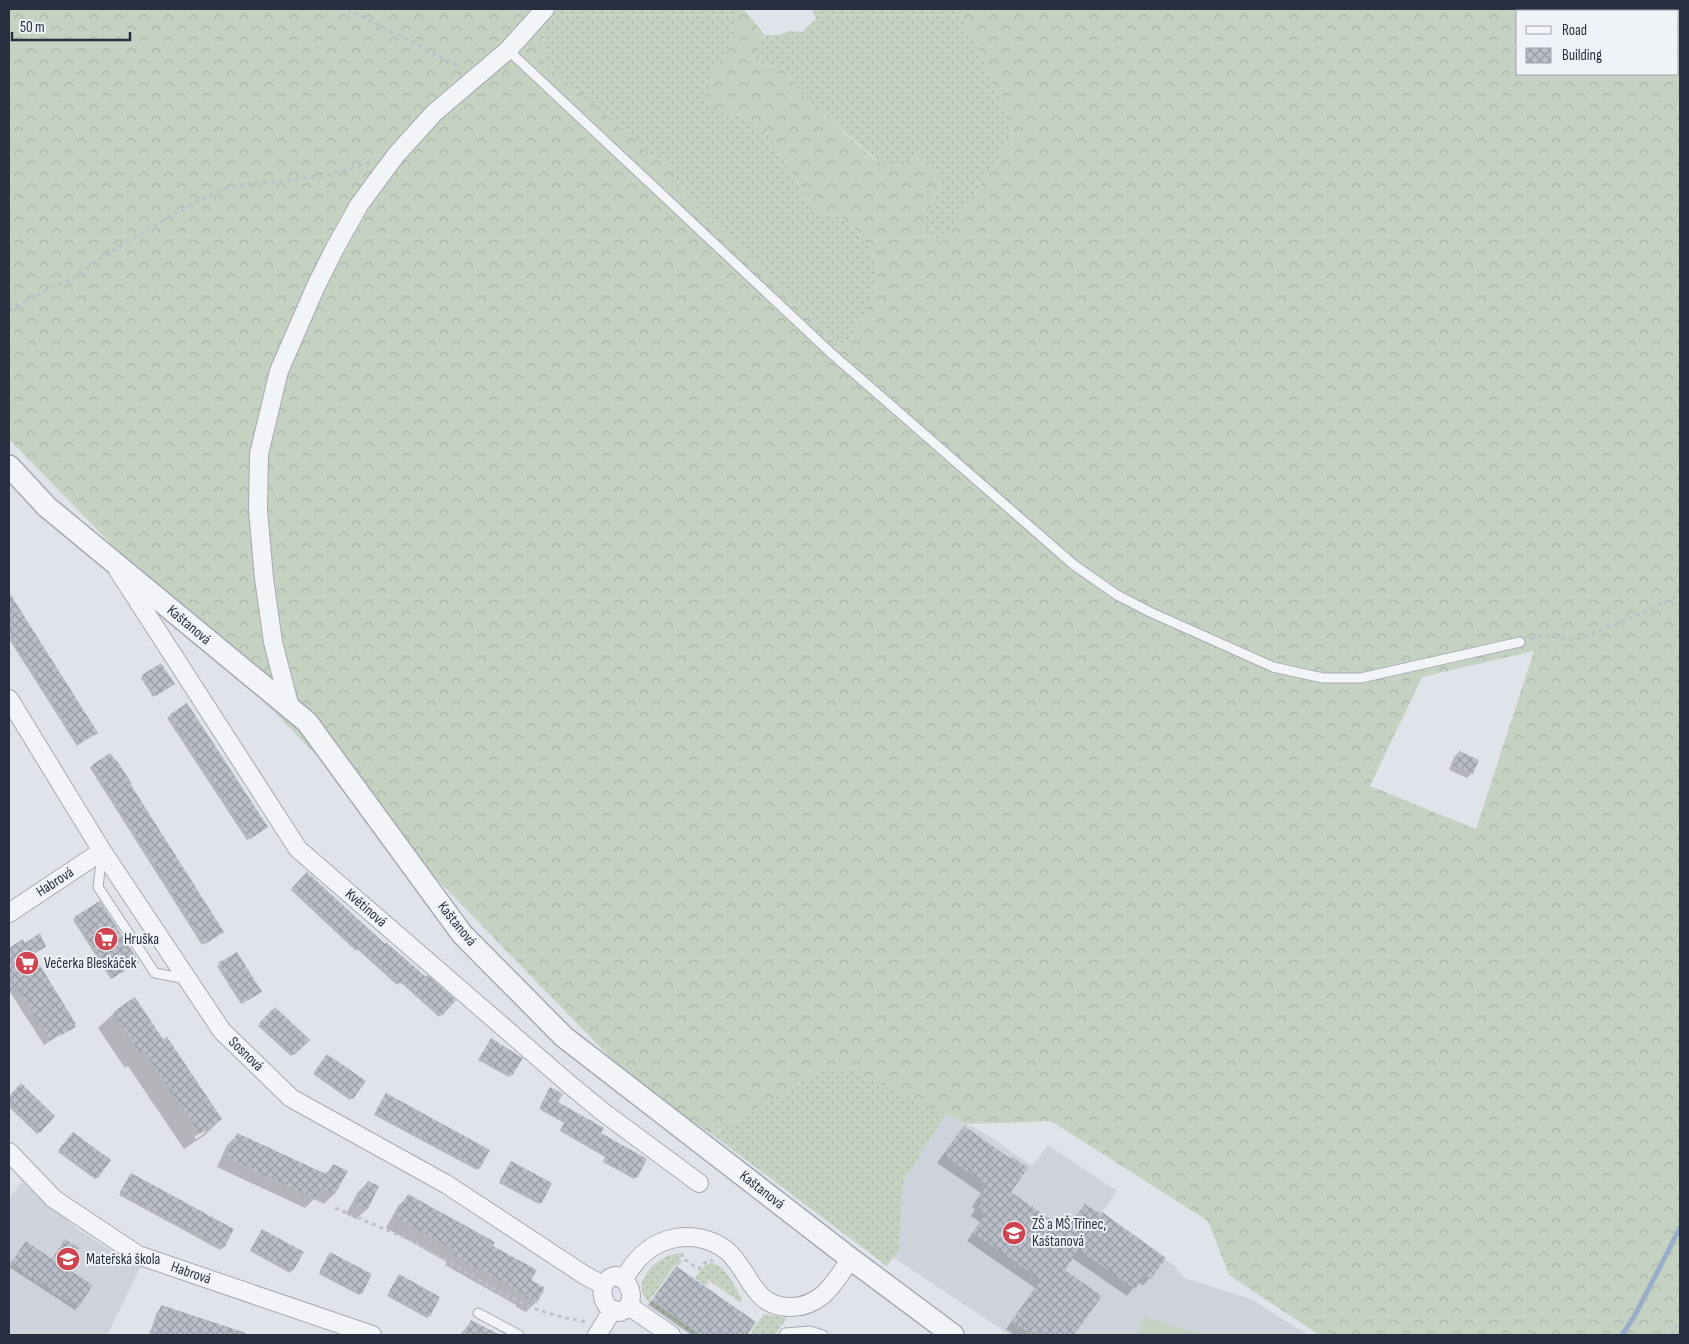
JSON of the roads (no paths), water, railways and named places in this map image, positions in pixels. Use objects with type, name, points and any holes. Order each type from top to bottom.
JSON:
[{"type":"street","points":[[290,708],[274,642],[264,578],[258,510],[259,454],[279,371],[316,286],[359,204],[396,155],[434,113],[479,77],[508,50],[545,9]]},
{"type":"street","name":"Kaštanová","points":[[9,466],[46,507],[307,722],[462,934],[564,1037],[851,1259],[953,1335]]},
{"type":"street","name":"Květinová","points":[[112,561],[298,849],[569,1084],[603,1112],[699,1183]]},
{"type":"street","name":"Sosnová","points":[[9,699],[102,851],[222,1031],[291,1098],[446,1184],[604,1286]]},
{"type":"street","name":"Habrová","points":[[9,913],[102,851]]},
{"type":"street","name":"Habrová","points":[[9,1152],[54,1199],[138,1255],[372,1335]]},
{"type":"street","points":[[624,1279],[639,1258],[655,1246],[674,1238],[698,1238],[714,1243],[726,1250],[755,1289],[766,1300],[780,1306],[797,1307],[806,1305],[821,1296],[851,1259]]},
{"type":"street","points":[[610,1277],[624,1279],[631,1296],[629,1306],[620,1312],[612,1311],[604,1301],[604,1286],[610,1277]]},
{"type":"street","points":[[629,1306],[671,1335]]},
{"type":"street","points":[[595,1329],[612,1311]]},
{"type":"lane","points":[[508,50],[831,353],[1074,565],[1117,596],[1273,667],[1324,678],[1361,678],[1520,642]]},
{"type":"lane","points":[[478,1313],[519,1335]]},
{"type":"lane","points":[[784,1335],[785,1333],[810,1331],[823,1335]]},
{"type":"waterway","points":[[1622,1335],[1634,1317],[1680,1228]]},
{"type":"place","name":"Hruška","points":[[106,939]]},
{"type":"place","name":"Večerka Bleskáček","points":[[27,963]]},
{"type":"place","name":"ZŠ a MŠ Třinec, Kaštanová","points":[[1014,1233]]},
{"type":"place","name":"Mateřská škola","points":[[68,1259]]}]
